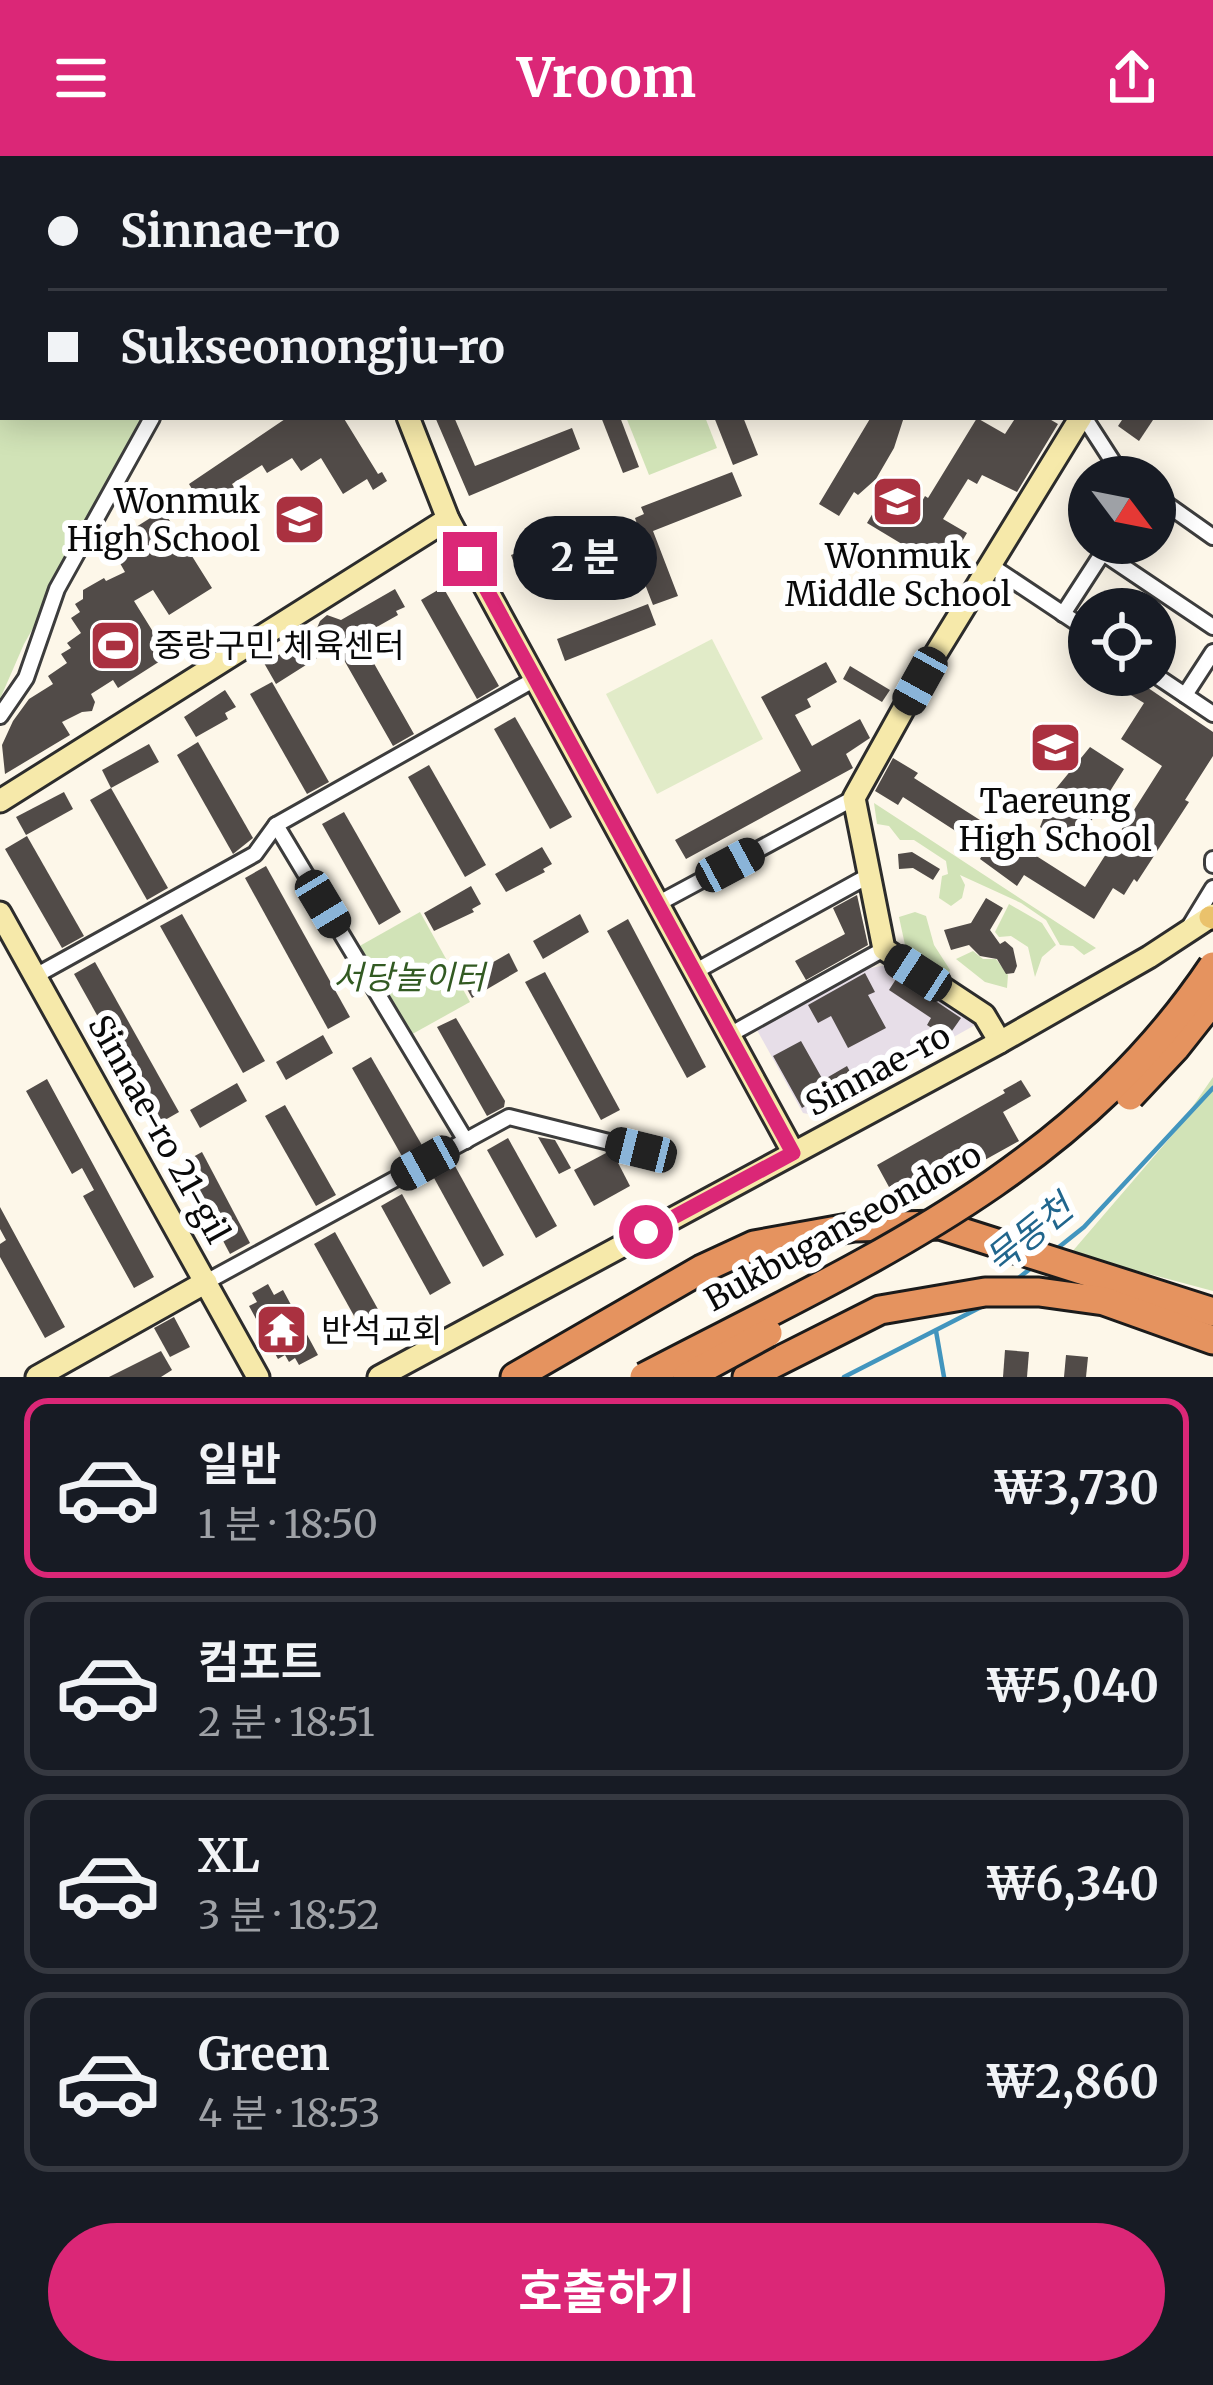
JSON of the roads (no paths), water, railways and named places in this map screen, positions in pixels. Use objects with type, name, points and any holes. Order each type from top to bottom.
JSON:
[{"type":"highway","name":"Bukbuganseondoro","points":[[644,1377],[949,1216],[1011,1174],[1130,1069],[1213,966]]},
{"type":"highway","name":"Bukbuganseondoro","points":[[687,1377],[946,1236],[1001,1201],[1108,1117],[1175,1048],[1213,1000]]},
{"type":"highway","points":[[515,1377],[754,1244],[854,1227],[940,1226],[1213,1312]]},
{"type":"highway","points":[[747,1377],[880,1310],[985,1292],[1039,1292],[1104,1301],[1213,1340]]},
{"type":"street","points":[[0,716],[26,678],[57,589],[151,420]]},
{"type":"street","points":[[409,420],[448,519],[793,1153]]},
{"type":"street","points":[[659,903],[854,798],[1080,420]]},
{"type":"street","points":[[1084,420],[1108,456]]},
{"type":"street","points":[[1176,511],[1213,537]]},
{"type":"street","points":[[0,801],[448,519]]},
{"type":"street","points":[[1063,614],[1096,564]]},
{"type":"street","points":[[1128,564],[1213,627]]},
{"type":"street","points":[[990,565],[1068,617]]},
{"type":"street","points":[[1185,695],[1213,652]]},
{"type":"street","points":[[37,975],[255,854],[276,825],[537,678]]},
{"type":"street","points":[[1176,689],[1213,714]]},
{"type":"street","points":[[854,798],[884,949],[984,1015],[1000,1042]]},
{"type":"street","points":[[276,825],[466,1141]]},
{"type":"street","points":[[697,971],[870,875]]},
{"type":"street","points":[[1184,934],[1213,888]]},
{"type":"street","name":"Sinnae-ro 21-gil","points":[[0,913],[258,1377]]},
{"type":"street","name":"Sinnae-ro","points":[[379,1377],[1000,1042],[1212,917]]},
{"type":"street","points":[[731,1034],[884,949]]},
{"type":"street","points":[[37,1377],[509,1118],[641,1150]]},
{"type":"waterway","name":"묵동천","points":[[1054,1251],[1084,1227],[1213,1088]]},
{"type":"waterway","name":"묵동천","points":[[1016,1280],[1035,1265]]},
{"type":"waterway","name":"묵동천","points":[[844,1377],[983,1306]]},
{"type":"waterway","points":[[936,1331],[944,1377]]},
{"type":"place","name":"Wonmuk Middle School","points":[[898,502]]},
{"type":"place","name":"Wonmuk High School","points":[[299,520]]},
{"type":"place","name":"중랑구민 체육센터","points":[[115,645]]},
{"type":"place","name":"Taereung High School","points":[[1055,747]]},
{"type":"place","name":"반석교회","points":[[282,1330]]},
{"type":"park label","name":"서당놀이터","points":[[409,977]]}]
